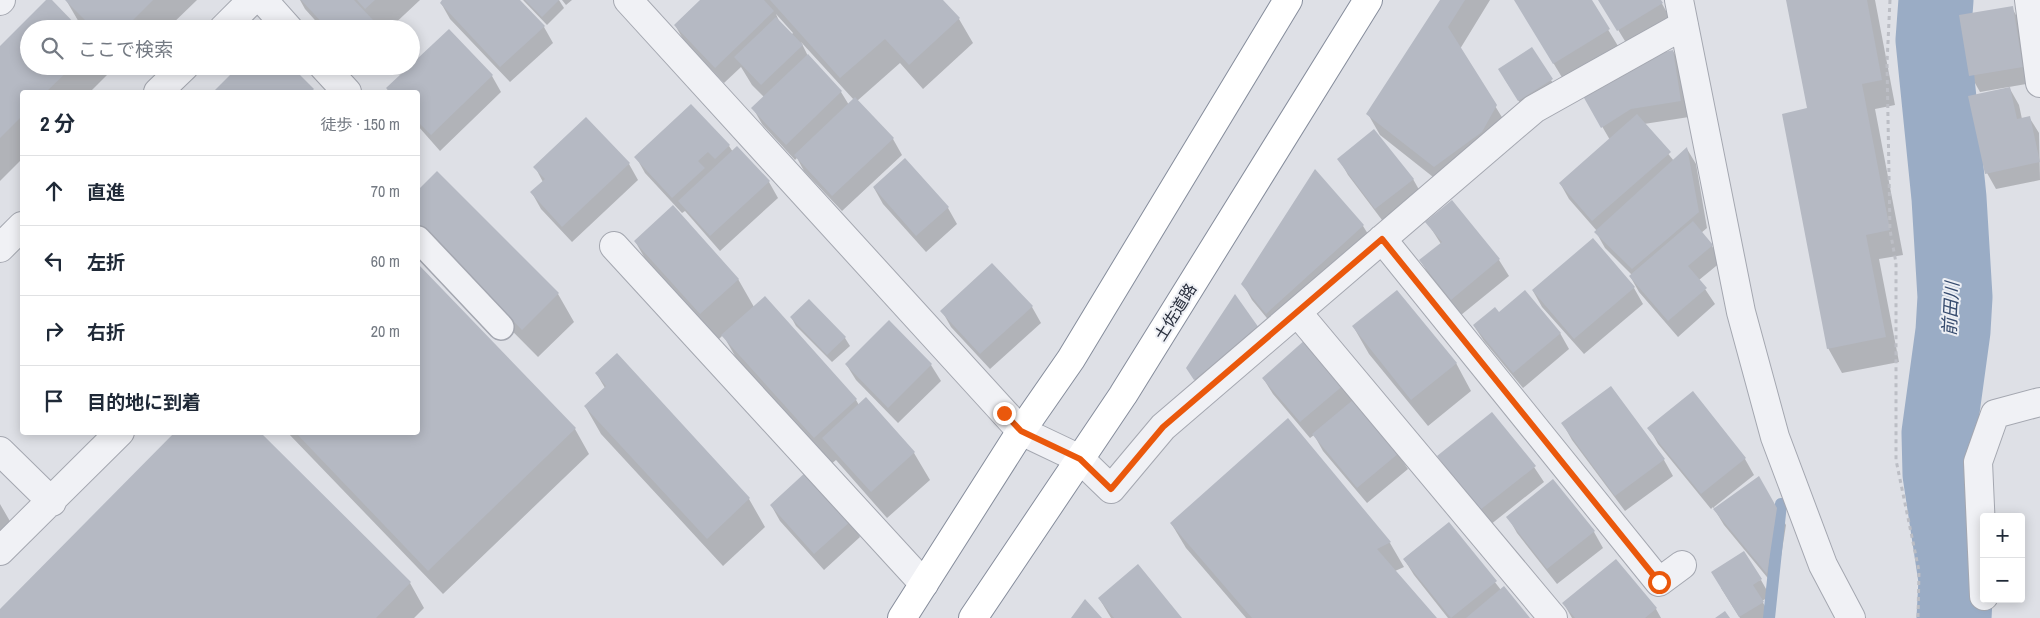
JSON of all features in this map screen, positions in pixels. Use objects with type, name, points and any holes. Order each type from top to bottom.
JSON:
[{"type":"highway","points":[[902,618],[1021,431],[1071,359],[1288,0]]},
{"type":"highway","name":"土佐道路","points":[[973,618],[1123,395],[1368,0]]},
{"type":"street","points":[[232,20],[252,0]]},
{"type":"street","points":[[263,0],[281,20]]},
{"type":"street","points":[[628,0],[1021,431],[1080,459],[1111,489],[1163,427],[1534,109],[1681,12],[1740,312],[1775,437],[1823,565],[1851,618]]},
{"type":"street","points":[[2029,0],[2037,43],[2040,83]]},
{"type":"street","points":[[160,90],[176,75]]},
{"type":"street","points":[[331,75],[345,90]]},
{"type":"street","points":[[0,248],[20,228]]},
{"type":"street","points":[[1382,239],[1659,582],[1682,566]]},
{"type":"street","points":[[614,246],[924,584]]},
{"type":"street","points":[[1297,312],[1553,618]]},
{"type":"street","points":[[1982,558],[1978,462],[1995,414],[2040,402]]},
{"type":"street","points":[[0,551],[52,502],[117,435]]},
{"type":"street","points":[[0,451],[52,502]]},
{"type":"street","points":[[1984,603],[1985,618]]},
{"type":"lane","points":[[420,241],[501,327]]},
{"type":"path","points":[[1890,0],[1887,82],[1890,230],[1896,263],[1896,460],[1918,571],[1918,618]]},
{"type":"building","points":[[46,0],[52,0],[71,20],[26,20]]},
{"type":"building","points":[[65,0],[153,0],[133,20],[85,20]]},
{"type":"building","points":[[301,0],[354,0],[373,20],[320,20]]},
{"type":"building","points":[[357,0],[375,0],[365,9]]},
{"type":"building","points":[[442,0],[520,0],[545,26],[500,67],[440,3]]},
{"type":"building","points":[[525,0],[559,0],[542,17]]},
{"type":"building","points":[[700,0],[764,0],[774,11],[715,68],[674,25]]},
{"type":"building","points":[[770,0],[943,0],[960,18],[909,65],[885,39],[840,78]]},
{"type":"building","points":[[1440,0],[1465,0],[1448,27],[1497,105],[1482,132],[1434,167],[1366,114]]},
{"type":"building","points":[[1514,0],[1592,0],[1610,29],[1553,64]]},
{"type":"building","points":[[1598,0],[1661,0],[1663,3],[1617,31]]},
{"type":"building","points":[[1786,0],[1867,0],[1882,80],[1862,84],[1890,230],[1866,235],[1886,337],[1827,349],[1782,114],[1807,108]]},
{"type":"building","points":[[2013,6],[2023,67],[1969,76],[1959,15]]},
{"type":"building","points":[[776,17],[803,45],[761,85],[734,57]]},
{"type":"building","points":[[20,26],[20,75],[64,75],[48,90],[20,90],[20,118],[0,138],[0,46]]},
{"type":"building","points":[[449,29],[493,75],[431,135],[420,124],[420,90],[388,90],[386,88],[400,75],[420,75],[420,56]]},
{"type":"building","points":[[1532,47],[1553,79],[1518,101],[1498,69]]},
{"type":"building","points":[[1673,50],[1681,101],[1631,109],[1601,128],[1579,89],[1633,60]]},
{"type":"building","points":[[808,54],[842,91],[786,145],[751,108]]},
{"type":"building","points":[[230,75],[300,75],[314,89],[313,90],[215,90]]},
{"type":"building","points":[[2010,87],[2017,119],[2030,116],[2040,162],[1985,174],[1968,96]]},
{"type":"building","points":[[855,97],[894,138],[832,196],[794,155]]},
{"type":"building","points":[[691,104],[730,145],[715,159],[708,152],[698,161],[705,168],[672,198],[634,157]]},
{"type":"building","points":[[1637,114],[1671,152],[1592,221],[1559,183]]},
{"type":"building","points":[[586,117],[630,163],[562,227],[530,192],[545,179],[533,167]]},
{"type":"building","points":[[1374,129],[1414,179],[1375,209],[1337,159]]},
{"type":"building","points":[[737,146],[770,181],[710,236],[678,201]]},
{"type":"building","points":[[1687,147],[1699,212],[1632,269],[1594,232]]},
{"type":"building","points":[[905,158],[949,207],[916,236],[873,187]]},
{"type":"building","points":[[1315,169],[1364,225],[1266,314],[1241,284]]},
{"type":"building","points":[[437,171],[559,293],[522,330],[420,227],[420,188]]},
{"type":"building","points":[[1452,200],[1500,259],[1451,300],[1419,260],[1442,242],[1425,222]]},
{"type":"building","points":[[673,205],[739,279],[700,314],[634,241]]},
{"type":"building","points":[[1693,221],[1713,245],[1688,266],[1707,288],[1668,321],[1629,276]]},
{"type":"building","points":[[1593,238],[1635,287],[1574,339],[1532,290]]},
{"type":"building","points":[[992,263],[1033,306],[980,354],[940,311]]},
{"type":"building","points":[[420,266],[576,428],[428,571],[298,435],[420,435]]},
{"type":"building","points":[[1397,290],[1457,363],[1411,400],[1352,326]]},
{"type":"building","points":[[1525,290],[1561,333],[1513,373],[1473,325],[1495,307],[1499,312]]},
{"type":"building","points":[[1235,294],[1259,328],[1194,380],[1186,368]]},
{"type":"building","points":[[765,296],[857,399],[814,438],[721,335]]},
{"type":"building","points":[[809,299],[846,337],[827,355],[790,317]]},
{"type":"building","points":[[889,320],[932,364],[888,408],[845,364]]},
{"type":"building","points":[[1306,339],[1345,384],[1300,422],[1262,378]]},
{"type":"building","points":[[617,353],[750,498],[707,539],[584,406],[606,386],[595,373]]},
{"type":"building","points":[[1611,386],[1665,459],[1615,496],[1561,423]]},
{"type":"building","points":[[1693,391],[1746,458],[1701,494],[1647,428]]},
{"type":"building","points":[[866,397],[915,452],[871,492],[822,438]]},
{"type":"building","points":[[1354,399],[1399,453],[1357,488],[1312,434]]},
{"type":"building","points":[[1492,412],[1536,466],[1480,510],[1437,456]]},
{"type":"building","points":[[1288,418],[1391,542],[1377,549],[1437,618],[1252,618],[1170,523]]},
{"type":"building","points":[[172,435],[263,435],[411,582],[376,618],[0,618],[0,609]]},
{"type":"building","points":[[807,471],[852,520],[814,554],[770,505]]},
{"type":"building","points":[[1759,476],[1777,508],[1767,574],[1713,509]]},
{"type":"building","points":[[1553,479],[1595,531],[1547,569],[1506,517]]},
{"type":"building","points":[[1449,522],[1497,581],[1451,618],[1403,559]]},
{"type":"building","points":[[1744,551],[1762,579],[1753,585],[1764,602],[1739,617],[1711,572]]},
{"type":"building","points":[[1616,559],[1657,608],[1645,618],[1575,618],[1562,603]]},
{"type":"building","points":[[1138,564],[1182,618],[1114,618],[1098,598]]},
{"type":"building","points":[[1504,586],[1530,618],[1466,618]]},
{"type":"building","points":[[1085,599],[1102,618],[1071,618]]},
{"type":"building","points":[[1725,611],[1730,618],[1715,618]]},
{"type":"waterway","name":"前田川","points":[[1936,0],[1933,40],[1949,198],[1955,297],[1953,331],[1939,433],[1940,474],[1956,580],[1954,618]]},
{"type":"waterway","points":[[1769,618],[1781,504]]},
{"type":"route","points":[[1004,413],[1021,431],[1080,459],[1111,489],[1163,427],[1382,239],[1659,582]]}]
